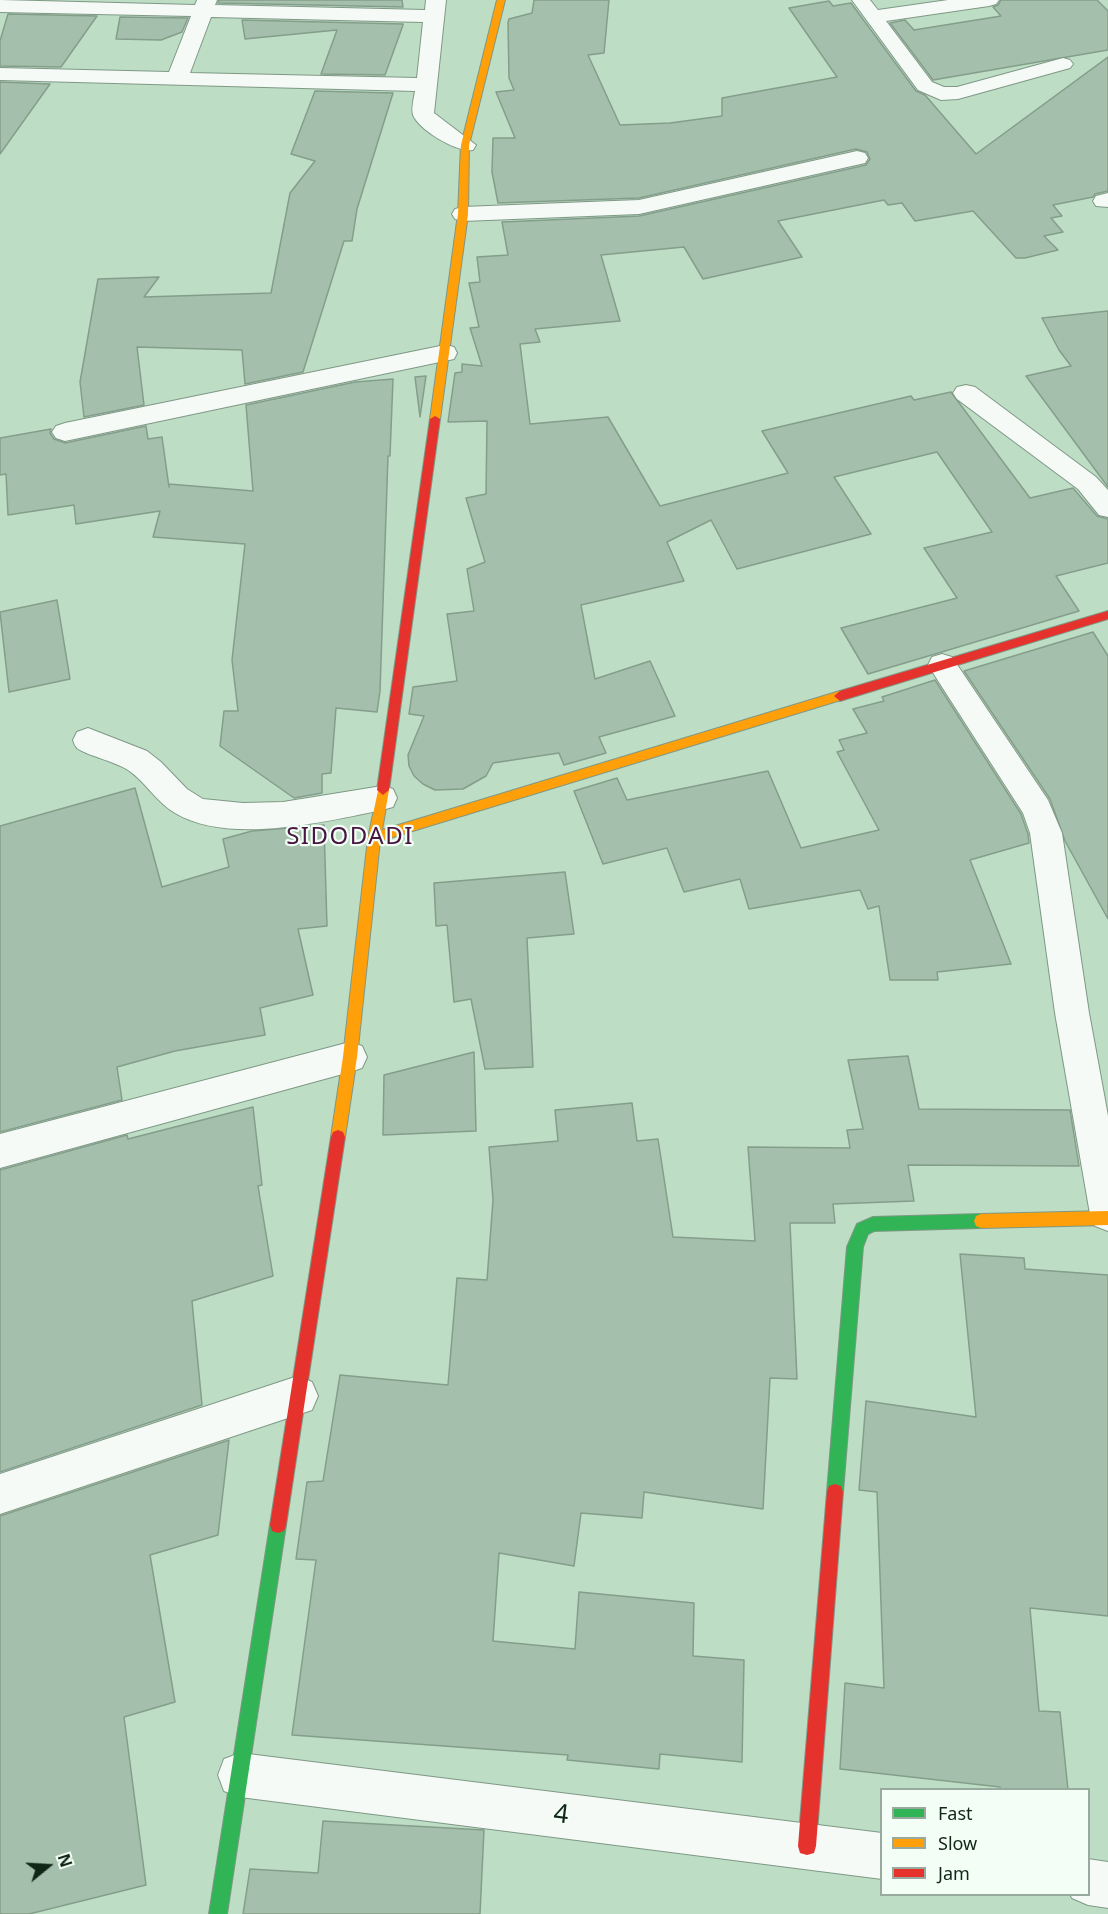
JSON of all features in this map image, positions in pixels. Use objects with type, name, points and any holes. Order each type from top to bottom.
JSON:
[{"type":"street","points":[[218,1914],[350,1057],[374,838],[382,798],[463,214],[465,145],[501,0]]},
{"type":"street","points":[[860,0],[926,86],[941,94],[958,93],[1063,64]]},
{"type":"street","points":[[873,17],[989,0]]},
{"type":"street","points":[[0,6],[205,5],[435,8],[424,118],[465,145]]},
{"type":"street","points":[[177,79],[205,5]]},
{"type":"street","points":[[0,74],[427,85]]},
{"type":"street","points":[[463,214],[639,207],[857,159]]},
{"type":"street","points":[[65,432],[445,353]]},
{"type":"street","points":[[966,393],[1087,483],[1108,508]]},
{"type":"street","points":[[374,838],[1108,615]]},
{"type":"street","points":[[807,1846],[855,1247],[862,1229],[873,1224],[1108,1216],[1072,1012],[1047,833],[1037,809],[942,665]]},
{"type":"street","points":[[88,740],[126,753],[149,769],[186,806],[208,813],[240,816],[290,816],[382,798]]},
{"type":"street","points":[[0,1151],[350,1057]]},
{"type":"street","points":[[0,1494],[297,1396]]},
{"type":"street","name":"4","points":[[240,1775],[880,1856]]},
{"type":"street","points":[[1090,1882],[1108,1885]]},
{"type":"building","points":[[219,0],[402,0],[403,7],[218,3]]},
{"type":"building","points":[[534,0],[609,0],[604,53],[588,55],[620,125],[670,123],[722,116],[722,98],[837,77],[789,8],[829,1],[833,6],[851,3],[916,91],[925,95],[976,154],[1108,57],[1108,191],[1095,194],[1093,197],[1053,205],[1062,216],[1051,218],[1063,232],[1044,236],[1058,250],[1016,258],[973,211],[915,221],[902,203],[888,205],[884,200],[778,221],[802,257],[703,279],[684,247],[601,255],[620,321],[535,329],[540,342],[520,344],[530,424],[608,417],[660,506],[788,473],[762,431],[911,396],[914,400],[951,392],[1030,498],[1073,488],[1097,516],[1108,519],[1108,563],[1056,576],[1079,611],[868,674],[841,628],[957,598],[924,548],[992,532],[937,452],[834,477],[871,534],[737,569],[711,520],[667,542],[684,581],[581,605],[595,679],[650,661],[675,716],[599,737],[606,753],[564,765],[559,753],[493,763],[486,776],[463,789],[435,790],[414,776],[409,766],[408,755],[424,716],[409,714],[413,687],[457,681],[447,614],[474,611],[467,569],[485,562],[466,498],[486,494],[487,421],[448,422],[455,373],[462,372],[462,364],[482,366],[470,328],[479,327],[469,283],[480,282],[477,257],[508,255],[502,222],[639,216],[866,165],[870,159],[867,152],[856,149],[639,198],[498,203],[492,172],[493,138],[515,138],[496,92],[514,90],[509,78],[508,23],[509,19],[532,13]]},
{"type":"building","points":[[1001,0],[1097,0],[1108,11],[1108,50],[933,80],[890,23],[905,20],[914,30],[1001,16],[993,7]]},
{"type":"building","points":[[8,14],[97,16],[61,67],[0,66],[0,41]]},
{"type":"building","points":[[120,17],[188,18],[182,32],[161,40],[116,39]]},
{"type":"building","points":[[242,20],[403,25],[385,75],[321,74],[337,30],[245,39]]},
{"type":"building","points":[[0,82],[50,84],[0,154]]},
{"type":"building","points":[[315,91],[393,93],[357,209],[352,241],[344,241],[303,372],[245,384],[242,350],[137,347],[144,405],[84,417],[80,382],[98,279],[159,277],[144,297],[271,293],[290,193],[315,161],[291,154]]},
{"type":"building","points":[[1108,311],[1108,487],[1026,376],[1071,366],[1059,350],[1042,318]]},
{"type":"building","points":[[426,376],[420,417],[415,377]]},
{"type":"building","points":[[393,379],[380,691],[377,712],[336,708],[331,773],[322,774],[322,793],[294,798],[220,746],[224,711],[238,711],[232,660],[245,544],[153,537],[160,511],[76,524],[74,505],[8,515],[6,474],[0,475],[0,438],[51,429],[50,433],[54,439],[65,443],[146,426],[148,439],[162,437],[169,487],[169,484],[253,491],[246,405],[355,382]]},
{"type":"building","points":[[57,600],[70,679],[9,692],[0,612]]},
{"type":"building","points":[[1093,632],[1108,656],[1108,919],[1065,841],[1050,799],[964,671]]},
{"type":"building","points":[[935,680],[1021,814],[1028,834],[1029,843],[970,860],[1011,964],[937,972],[938,980],[890,980],[879,906],[868,909],[860,890],[749,909],[740,879],[684,892],[667,848],[603,864],[574,791],[617,778],[627,800],[768,771],[801,848],[879,830],[837,752],[844,750],[839,740],[867,733],[853,709],[884,701],[882,697]]},
{"type":"building","points":[[135,788],[162,887],[229,867],[223,839],[252,831],[324,825],[327,926],[298,929],[313,995],[260,1008],[265,1035],[175,1051],[117,1067],[122,1100],[0,1132],[0,826]]},
{"type":"building","points":[[565,872],[574,934],[527,938],[533,1067],[485,1069],[471,999],[454,1002],[447,925],[436,926],[434,883]]},
{"type":"building","points":[[474,1052],[476,1131],[383,1135],[384,1075]]},
{"type":"building","points":[[908,1056],[919,1109],[1070,1110],[1079,1166],[908,1165],[914,1201],[833,1204],[835,1223],[790,1223],[797,1379],[770,1378],[763,1509],[644,1492],[642,1518],[581,1513],[574,1566],[499,1553],[493,1641],[575,1649],[579,1592],[694,1603],[693,1656],[744,1660],[742,1762],[660,1754],[659,1769],[567,1760],[568,1755],[292,1735],[316,1560],[296,1559],[307,1482],[323,1481],[340,1375],[448,1385],[457,1278],[487,1280],[493,1200],[489,1147],[558,1141],[555,1110],[632,1103],[637,1141],[658,1139],[673,1237],[755,1241],[748,1147],[850,1148],[847,1130],[863,1129],[848,1060]]},
{"type":"building","points":[[253,1107],[262,1185],[258,1186],[273,1276],[192,1301],[202,1405],[0,1472],[0,1170],[127,1135],[128,1139]]},
{"type":"building","points":[[960,1254],[1024,1258],[1025,1269],[1108,1275],[1108,1616],[1030,1608],[1039,1711],[1060,1712],[1068,1788],[1000,1788],[840,1769],[845,1683],[884,1688],[877,1492],[859,1490],[866,1401],[976,1417]]},
{"type":"building","points":[[229,1440],[218,1535],[150,1555],[175,1702],[124,1717],[146,1885],[29,1914],[0,1914],[0,1516]]},
{"type":"building","points":[[323,1821],[484,1830],[480,1914],[243,1914],[250,1869],[318,1873]]},
{"type":"traffic: fast","points":[[835,1492],[855,1247],[862,1229],[873,1224],[981,1221]]},
{"type":"traffic: fast","points":[[218,1914],[278,1525]]},
{"type":"traffic: slow","points":[[435,419],[463,214],[465,145],[501,0]]},
{"type":"traffic: slow","points":[[374,838],[840,696]]},
{"type":"traffic: slow","points":[[338,1137],[350,1057],[374,838],[383,790]]},
{"type":"traffic: slow","points":[[981,1221],[1108,1218]]},
{"type":"traffic: jam","points":[[383,790],[435,419]]},
{"type":"traffic: jam","points":[[840,696],[1108,615]]},
{"type":"traffic: jam","points":[[278,1525],[338,1137]]},
{"type":"traffic: jam","points":[[807,1846],[835,1492]]},
{"type":"district","name":"SIDODADI","points":[[350,837]]}]
